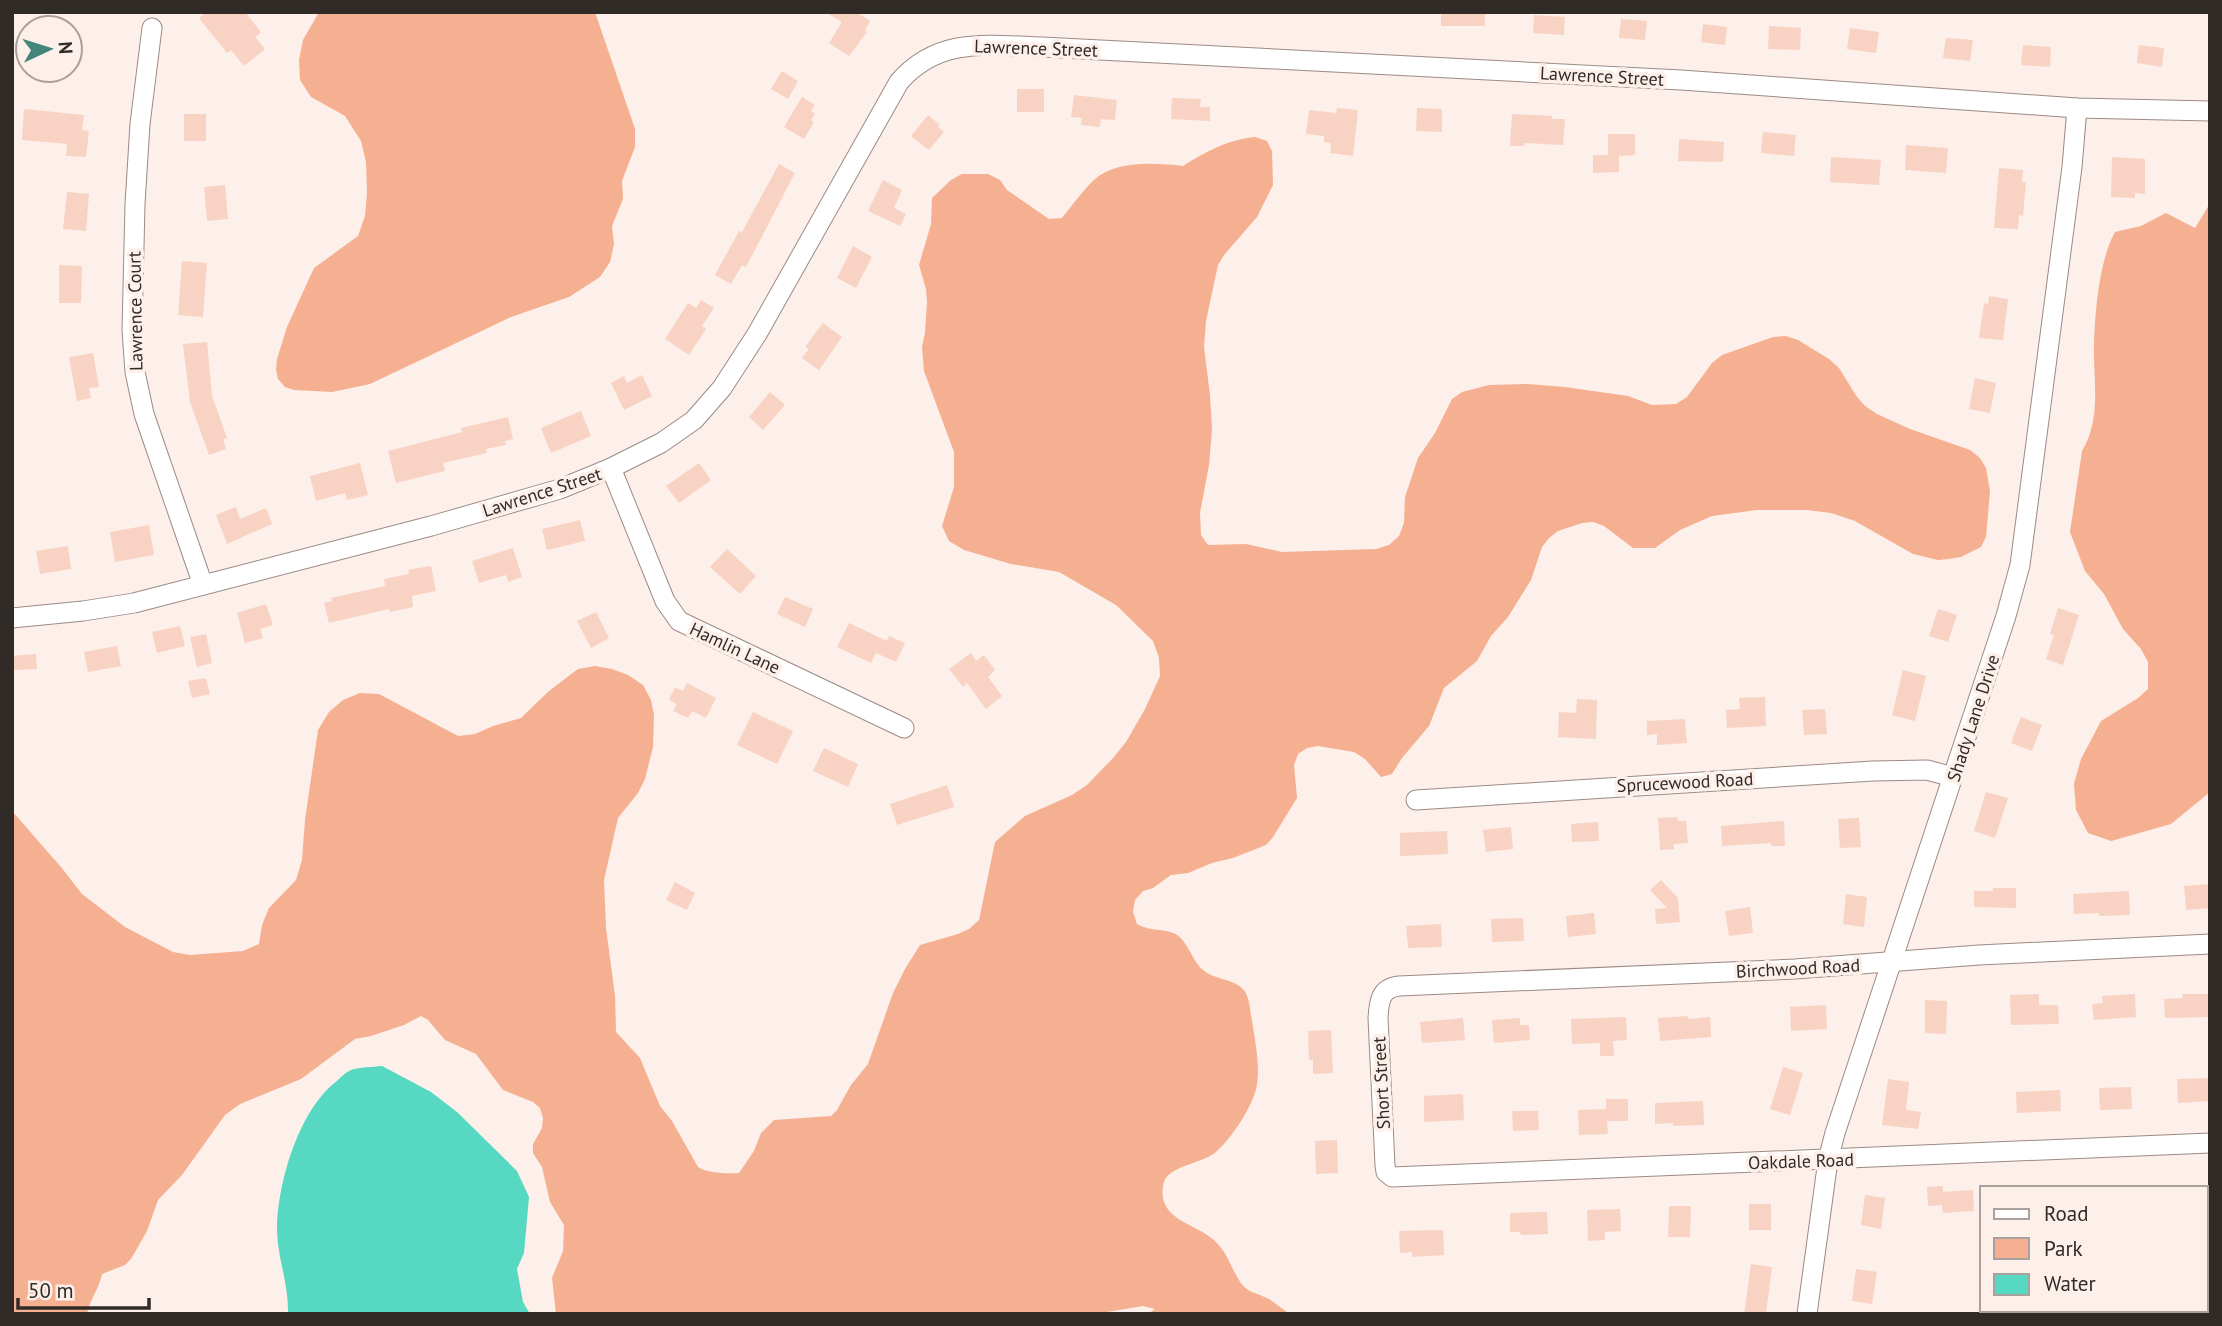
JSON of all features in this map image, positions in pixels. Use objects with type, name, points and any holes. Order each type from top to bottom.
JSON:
[{"type":"street","name":"Lawrence Court","points":[[152,28],[139,124],[135,204],[132,318],[135,372],[144,414],[203,585]]},
{"type":"street","name":"Lawrence Street","points":[[12,618],[109,607],[203,585],[561,489],[649,450],[694,420],[715,397],[757,334],[899,82],[916,64],[933,54],[947,50],[980,45],[1110,51],[1668,80],[2077,108],[2210,111]]},
{"type":"street","name":"Shady Lane Drive","points":[[1807,1314],[1828,1160],[1850,1085],[2006,616],[2020,565],[2072,167],[2077,108]]},
{"type":"street","name":"Hamlin Lane","points":[[611,468],[665,601],[679,621],[904,728]]},
{"type":"street","name":"Sprucewood Road","points":[[1416,800],[1873,771],[1927,770],[1953,777]]},
{"type":"street","name":"Birchwood Road","points":[[1387,989],[1424,984],[1781,970],[1893,961],[2210,944]]},
{"type":"street","name":"Short Street","points":[[1387,989],[1381,998],[1378,1018],[1385,1165],[1386,1172],[1392,1177]]},
{"type":"street","name":"Oakdale Road","points":[[1392,1177],[2210,1143]]},
{"type":"green space","points":[[319,12],[595,12],[635,129],[635,147],[622,181],[623,199],[612,226],[614,244],[610,262],[600,277],[569,297],[511,317],[370,384],[332,392],[285,387],[278,379],[277,359],[287,327],[314,268],[358,236],[365,216],[366,162],[361,141],[345,116],[311,97],[300,80],[299,60],[303,40]]},
{"type":"green space","points":[[1255,137],[1267,141],[1272,151],[1273,185],[1257,217],[1218,265],[1206,321],[1204,347],[1212,430],[1200,513],[1201,535],[1208,545],[1246,544],[1282,552],[1376,549],[1389,545],[1399,536],[1404,523],[1405,497],[1418,458],[1435,433],[1452,399],[1462,392],[1489,385],[1527,384],[1628,396],[1652,405],[1676,404],[1687,397],[1712,363],[1722,355],[1773,337],[1786,336],[1798,340],[1829,359],[1839,368],[1857,397],[1877,414],[1970,450],[1980,458],[1986,468],[1990,491],[1986,537],[1981,547],[1961,557],[1949,559],[1938,560],[1913,554],[1855,521],[1831,513],[1807,510],[1757,510],[1712,516],[1680,530],[1655,548],[1633,548],[1604,526],[1593,522],[1558,531],[1542,547],[1531,580],[1508,617],[1491,636],[1477,661],[1444,688],[1429,726],[1392,774],[1381,777],[1365,759],[1354,752],[1318,746],[1307,748],[1298,754],[1294,765],[1297,798],[1266,845],[1188,873],[1171,875],[1153,888],[1143,891],[1135,900],[1133,912],[1137,924],[1178,936],[1202,969],[1244,990],[1250,1005],[1257,1052],[1258,1077],[1255,1092],[1242,1120],[1217,1151],[1179,1168],[1167,1177],[1162,1194],[1165,1204],[1170,1212],[1219,1245],[1245,1288],[1269,1299],[1291,1314],[1148,1314],[1155,1309],[1143,1306],[1095,1314],[556,1314],[552,1278],[563,1251],[564,1225],[550,1202],[542,1167],[533,1153],[533,1144],[542,1128],[540,1108],[533,1102],[503,1090],[476,1054],[445,1040],[428,1020],[421,1016],[404,1025],[355,1039],[301,1079],[240,1104],[225,1115],[182,1175],[158,1200],[147,1231],[131,1259],[125,1265],[102,1274],[87,1314],[12,1314],[12,811],[82,894],[125,927],[173,952],[190,955],[243,951],[259,944],[262,925],[269,908],[296,880],[302,860],[318,730],[329,712],[343,700],[360,693],[379,694],[458,736],[475,734],[521,718],[549,691],[578,669],[595,666],[612,669],[643,685],[651,700],[654,715],[653,747],[645,779],[638,793],[618,818],[604,880],[616,1032],[640,1058],[660,1106],[672,1121],[698,1167],[702,1169],[717,1173],[739,1173],[754,1151],[761,1133],[774,1120],[831,1116],[868,1064],[893,993],[920,945],[958,934],[979,920],[995,842],[1025,816],[1072,795],[1087,785],[1126,742],[1160,676],[1159,658],[1153,641],[1116,605],[1059,572],[1011,564],[964,550],[949,541],[942,526],[954,487],[954,452],[924,371],[922,347],[927,302],[919,265],[931,224],[932,198],[951,180],[962,174],[988,174],[1000,180],[1007,190],[1049,219],[1062,218],[1094,180],[1113,169],[1137,164],[1183,166],[1218,147]]},
{"type":"green space","points":[[2210,195],[2210,792],[2171,824],[2111,841],[2088,833],[2076,810],[2074,784],[2081,759],[2101,721],[2148,689],[2148,662],[2141,649],[2123,629],[2104,594],[2085,571],[2070,532],[2082,451],[2094,412],[2095,317],[2099,286],[2105,257],[2115,232],[2141,226],[2166,213],[2195,228],[2209,205]]},
{"type":"water","points":[[382,1066],[431,1092],[457,1112],[517,1171],[529,1197],[524,1253],[517,1269],[523,1302],[530,1314],[288,1314],[277,1224],[282,1186],[294,1145],[313,1108],[342,1076],[354,1069]]},
{"type":"building","points":[[207,12],[245,12],[261,32],[255,37],[265,49],[244,66],[231,50],[227,53],[199,18]]},
{"type":"building","points":[[825,12],[856,12],[870,21],[865,30],[867,32],[849,56],[829,43],[842,22]]},
{"type":"building","points":[[1441,12],[1485,12],[1485,26],[1441,26]]},
{"type":"building","points":[[1534,15],[1565,17],[1564,35],[1533,33]]},
{"type":"building","points":[[1621,19],[1647,21],[1645,40],[1619,38]]},
{"type":"building","points":[[1703,24],[1727,27],[1725,45],[1701,42]]},
{"type":"building","points":[[1769,26],[1801,28],[1800,50],[1768,49]]},
{"type":"building","points":[[1850,28],[1879,32],[1876,53],[1847,49]]},
{"type":"building","points":[[1946,38],[1973,40],[1970,61],[1943,58]]},
{"type":"building","points":[[2023,45],[2051,47],[2050,67],[2021,65]]},
{"type":"building","points":[[2139,45],[2164,48],[2162,67],[2137,63]]},
{"type":"building","points":[[782,71],[798,81],[788,99],[771,89]]},
{"type":"building","points":[[1017,89],[1044,89],[1044,112],[1017,112]]},
{"type":"building","points":[[1074,95],[1117,100],[1115,120],[1101,119],[1100,127],[1081,125],[1082,118],[1071,117]]},
{"type":"building","points":[[802,97],[815,105],[811,111],[815,114],[811,120],[814,122],[804,139],[784,127]]},
{"type":"building","points":[[1172,98],[1201,99],[1200,107],[1210,107],[1210,121],[1171,119]]},
{"type":"building","points":[[1337,108],[1358,110],[1353,156],[1330,153],[1331,143],[1324,142],[1324,136],[1306,134],[1309,110],[1336,113]]},
{"type":"building","points":[[1417,108],[1442,109],[1442,132],[1416,131]]},
{"type":"building","points":[[24,109],[84,115],[82,130],[89,131],[86,157],[66,156],[67,144],[22,140]]},
{"type":"building","points":[[184,114],[206,114],[206,141],[184,141]]},
{"type":"building","points":[[1512,114],[1565,119],[1563,145],[1525,143],[1524,146],[1510,146]]},
{"type":"building","points":[[928,115],[944,132],[929,150],[911,136]]},
{"type":"building","points":[[1763,132],[1796,135],[1794,156],[1761,153]]},
{"type":"building","points":[[1608,134],[1635,134],[1635,155],[1619,156],[1619,172],[1593,173],[1593,155],[1608,155]]},
{"type":"building","points":[[1679,139],[1724,142],[1723,162],[1678,161]]},
{"type":"building","points":[[1906,145],[1948,148],[1946,173],[1905,170]]},
{"type":"building","points":[[1831,157],[1881,160],[1879,185],[1830,182]]},
{"type":"building","points":[[2112,157],[2145,159],[2145,194],[2135,193],[2135,198],[2111,197]]},
{"type":"building","points":[[779,164],[795,173],[746,267],[742,265],[731,284],[715,275]]},
{"type":"building","points":[[1999,168],[2023,170],[2022,182],[2026,182],[2023,216],[2019,215],[2018,229],[1994,228]]},
{"type":"building","points":[[883,180],[902,190],[894,208],[906,214],[900,226],[868,211]]},
{"type":"building","points":[[225,185],[228,219],[207,221],[204,187]]},
{"type":"building","points":[[67,192],[89,194],[86,231],[63,229]]},
{"type":"building","points":[[853,246],[872,257],[856,288],[837,278]]},
{"type":"building","points":[[182,261],[207,263],[203,317],[178,315]]},
{"type":"building","points":[[59,265],[82,266],[81,303],[59,303]]},
{"type":"building","points":[[1989,296],[2008,299],[2003,340],[1979,338],[1984,303],[1988,304]]},
{"type":"building","points":[[701,300],[714,308],[702,326],[706,329],[689,355],[665,339],[688,303],[696,308]]},
{"type":"building","points":[[823,323],[842,337],[819,370],[802,358],[809,349],[805,347]]},
{"type":"building","points":[[207,342],[212,396],[227,438],[223,439],[226,449],[209,455],[190,402],[183,344]]},
{"type":"building","points":[[93,353],[99,387],[89,388],[91,398],[77,401],[69,357]]},
{"type":"building","points":[[642,375],[652,396],[624,410],[611,383],[624,376],[627,383]]},
{"type":"building","points":[[1975,378],[1996,383],[1990,413],[1969,409]]},
{"type":"building","points":[[770,392],[785,405],[763,430],[749,417]]},
{"type":"building","points":[[581,411],[591,436],[551,453],[541,428]]},
{"type":"building","points":[[508,417],[513,439],[505,441],[506,445],[486,449],[487,453],[443,463],[445,471],[396,483],[388,451],[462,432],[461,428]]},
{"type":"building","points":[[360,463],[368,495],[347,500],[345,493],[316,501],[310,476]]},
{"type":"building","points":[[699,463],[711,480],[679,503],[666,486]]},
{"type":"building","points":[[236,507],[240,519],[266,508],[272,524],[227,544],[216,515]]},
{"type":"building","points":[[580,520],[585,541],[547,550],[542,529]]},
{"type":"building","points":[[149,525],[154,555],[115,562],[110,532]]},
{"type":"building","points":[[68,546],[71,569],[40,574],[36,551]]},
{"type":"building","points":[[513,548],[522,577],[508,582],[506,575],[479,583],[472,561]]},
{"type":"building","points":[[727,549],[756,576],[740,594],[710,567]]},
{"type":"building","points":[[431,566],[436,591],[412,596],[413,607],[390,612],[389,609],[329,623],[324,603],[332,601],[331,598],[385,586],[384,579],[409,574],[408,570]]},
{"type":"building","points":[[785,597],[813,609],[805,627],[777,614]]},
{"type":"building","points":[[266,604],[273,625],[260,629],[263,638],[245,643],[237,613]]},
{"type":"building","points":[[2058,608],[2079,615],[2063,665],[2046,659],[2054,635],[2050,634]]},
{"type":"building","points":[[1938,609],[1957,615],[1948,642],[1929,636]]},
{"type":"building","points":[[596,612],[609,638],[591,648],[577,621]]},
{"type":"building","points":[[849,623],[887,641],[889,636],[905,643],[896,662],[876,653],[871,663],[837,647]]},
{"type":"building","points":[[180,626],[185,646],[157,653],[152,632]]},
{"type":"building","points":[[206,634],[212,663],[197,667],[190,637]]},
{"type":"building","points":[[117,646],[121,666],[88,672],[84,652]]},
{"type":"building","points":[[971,653],[976,661],[984,655],[995,670],[988,677],[1002,696],[986,709],[967,683],[963,687],[949,669]]},
{"type":"building","points":[[36,654],[37,669],[12,670],[12,656]]},
{"type":"building","points":[[1903,670],[1926,676],[1915,721],[1892,715]]},
{"type":"building","points":[[206,678],[210,694],[192,698],[188,681]]},
{"type":"building","points":[[687,683],[716,698],[706,718],[692,711],[688,718],[673,711],[677,704],[669,700],[675,687],[683,691]]},
{"type":"building","points":[[1765,697],[1766,726],[1727,728],[1726,710],[1740,709],[1739,698]]},
{"type":"building","points":[[1577,699],[1597,700],[1596,739],[1558,737],[1559,712],[1576,713]]},
{"type":"building","points":[[1825,709],[1827,734],[1804,735],[1802,710]]},
{"type":"building","points":[[753,712],[793,731],[777,764],[737,745]]},
{"type":"building","points":[[2021,717],[2042,725],[2032,751],[2011,743]]},
{"type":"building","points":[[1685,719],[1687,743],[1657,745],[1657,734],[1647,735],[1647,721]]},
{"type":"building","points":[[824,748],[858,764],[848,787],[813,771]]},
{"type":"building","points":[[947,785],[954,807],[897,825],[890,804]]},
{"type":"building","points":[[1986,792],[2008,798],[1995,838],[1974,831]]},
{"type":"building","points":[[1677,817],[1678,821],[1686,821],[1688,843],[1674,844],[1674,849],[1660,850],[1658,818]]},
{"type":"building","points":[[1859,818],[1861,847],[1840,848],[1838,819]]},
{"type":"building","points":[[1784,821],[1785,846],[1771,846],[1771,843],[1722,846],[1721,826]]},
{"type":"building","points":[[1598,822],[1599,841],[1572,842],[1571,824]]},
{"type":"building","points":[[1511,827],[1513,849],[1486,852],[1483,830]]},
{"type":"building","points":[[1447,831],[1448,854],[1400,856],[1400,833]]},
{"type":"building","points":[[1661,880],[1678,898],[1680,922],[1656,924],[1655,909],[1667,908],[1650,890]]},
{"type":"building","points":[[675,882],[695,893],[687,910],[666,900]]},
{"type":"building","points":[[2210,884],[2210,908],[2186,910],[2184,886]]},
{"type":"building","points":[[1993,888],[2016,888],[2016,908],[1974,907],[1974,891],[1993,891]]},
{"type":"building","points":[[2129,891],[2130,915],[2074,914],[2073,894]]},
{"type":"building","points":[[1846,894],[1867,897],[1864,927],[1843,924]]},
{"type":"building","points":[[1750,907],[1753,933],[1729,936],[1725,911]]},
{"type":"building","points":[[1594,913],[1596,934],[1568,937],[1566,916]]},
{"type":"building","points":[[1523,918],[1524,941],[1492,942],[1491,919]]},
{"type":"building","points":[[1441,924],[1442,947],[1408,948],[1406,926]]},
{"type":"building","points":[[2039,994],[2039,1005],[2058,1005],[2059,1024],[2011,1025],[2010,995]]},
{"type":"building","points":[[2135,994],[2136,1017],[2094,1020],[2092,1004],[2103,1003],[2102,996]]},
{"type":"building","points":[[2182,994],[2210,994],[2210,1017],[2165,1018],[2164,999],[2183,998]]},
{"type":"building","points":[[1925,1000],[1947,1001],[1946,1034],[1925,1033]]},
{"type":"building","points":[[1826,1005],[1827,1029],[1791,1031],[1790,1007]]},
{"type":"building","points":[[1688,1016],[1688,1019],[1710,1017],[1711,1037],[1660,1041],[1658,1018]]},
{"type":"building","points":[[1626,1017],[1627,1040],[1613,1041],[1614,1056],[1600,1056],[1600,1043],[1572,1044],[1571,1019]]},
{"type":"building","points":[[1463,1018],[1465,1040],[1422,1043],[1420,1022]]},
{"type":"building","points":[[1520,1018],[1520,1025],[1529,1025],[1530,1040],[1494,1043],[1492,1020]]},
{"type":"building","points":[[1331,1030],[1333,1073],[1313,1074],[1313,1060],[1309,1060],[1308,1031]]},
{"type":"building","points":[[1783,1067],[1803,1073],[1790,1115],[1770,1109]]},
{"type":"building","points":[[2210,1078],[2210,1101],[2178,1103],[2177,1079]]},
{"type":"building","points":[[1888,1079],[1909,1082],[1906,1110],[1921,1112],[1918,1129],[1882,1125]]},
{"type":"building","points":[[2131,1087],[2132,1109],[2100,1110],[2099,1088]]},
{"type":"building","points":[[2060,1090],[2061,1111],[2017,1113],[2016,1092]]},
{"type":"building","points":[[1463,1094],[1464,1120],[1424,1122],[1424,1096]]},
{"type":"building","points":[[1606,1099],[1628,1099],[1628,1121],[1607,1121],[1608,1134],[1579,1135],[1578,1110],[1606,1109]]},
{"type":"building","points":[[1703,1101],[1704,1125],[1655,1124],[1655,1103]]},
{"type":"building","points":[[1512,1111],[1538,1111],[1539,1130],[1513,1131]]},
{"type":"building","points":[[1337,1140],[1338,1173],[1316,1174],[1315,1141]]},
{"type":"building","points":[[1943,1186],[1943,1192],[1973,1190],[1974,1211],[1943,1213],[1942,1205],[1928,1206],[1927,1187]]},
{"type":"building","points":[[1865,1195],[1885,1198],[1881,1229],[1861,1225]]},
{"type":"building","points":[[1749,1204],[1771,1204],[1771,1230],[1749,1230]]},
{"type":"building","points":[[1669,1206],[1691,1206],[1690,1237],[1668,1237]]},
{"type":"building","points":[[1620,1209],[1621,1231],[1605,1232],[1605,1240],[1588,1241],[1587,1210]]},
{"type":"building","points":[[1547,1212],[1548,1234],[1521,1235],[1520,1232],[1510,1232],[1510,1213]]},
{"type":"building","points":[[1443,1230],[1444,1255],[1412,1257],[1412,1252],[1400,1253],[1399,1231]]},
{"type":"building","points":[[1751,1264],[1772,1267],[1766,1314],[1744,1314]]},
{"type":"building","points":[[1856,1269],[1877,1272],[1872,1304],[1852,1301]]}]
